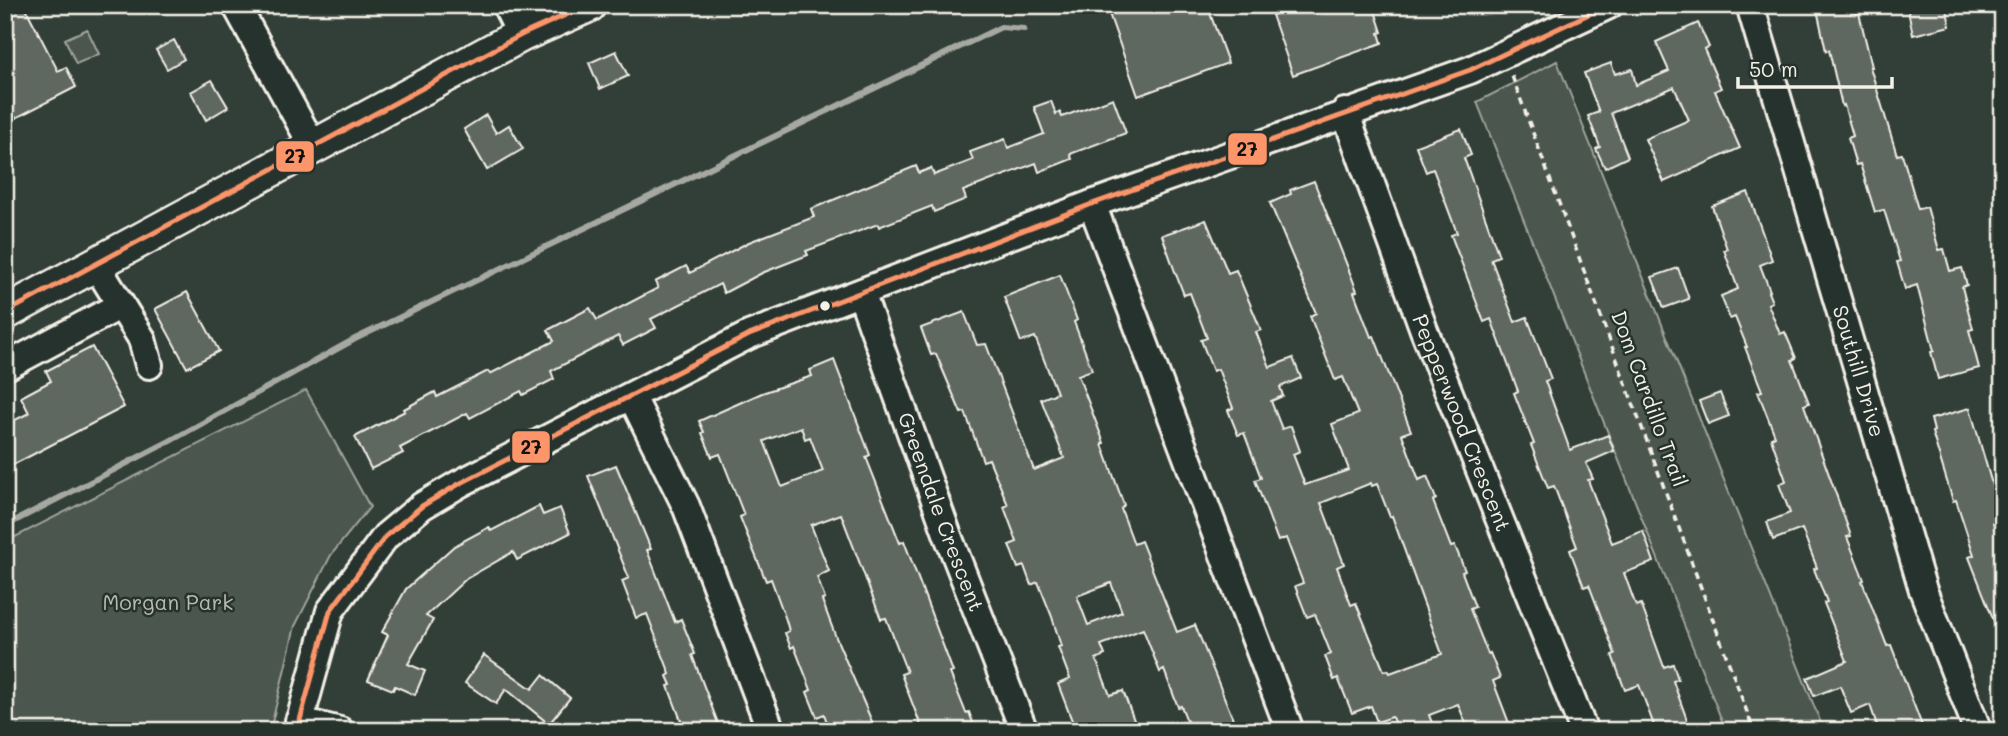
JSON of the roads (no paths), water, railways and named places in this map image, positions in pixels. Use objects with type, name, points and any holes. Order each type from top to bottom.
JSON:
[{"type":"main road","points":[[5,313],[574,8]]},
{"type":"street","points":[[236,5],[314,148]]},
{"type":"street","points":[[506,5],[521,35]]},
{"type":"street","points":[[340,731],[298,726],[330,611],[386,536],[422,506],[459,484],[749,335],[1092,204],[1345,112],[1470,70],[1573,13],[1609,5]]},
{"type":"street","name":"Southill Drive","points":[[1750,5],[1923,590],[1978,731]]},
{"type":"street","name":"Pepperwood Crescent","points":[[1345,112],[1424,330],[1584,731]]},
{"type":"street","points":[[1092,204],[1290,731]]},
{"type":"street","points":[[96,265],[142,340],[149,365]]},
{"type":"street","name":"Greendale Crescent","points":[[861,293],[948,536],[1024,731]]},
{"type":"street","points":[[5,367],[121,305]]},
{"type":"street","points":[[632,397],[686,506],[771,731]]},
{"type":"waterway","points":[[5,526],[170,441],[355,339],[1001,27],[1024,29]]},
{"type":"park label","name":"Morgan Park","points":[[168,603]]}]
